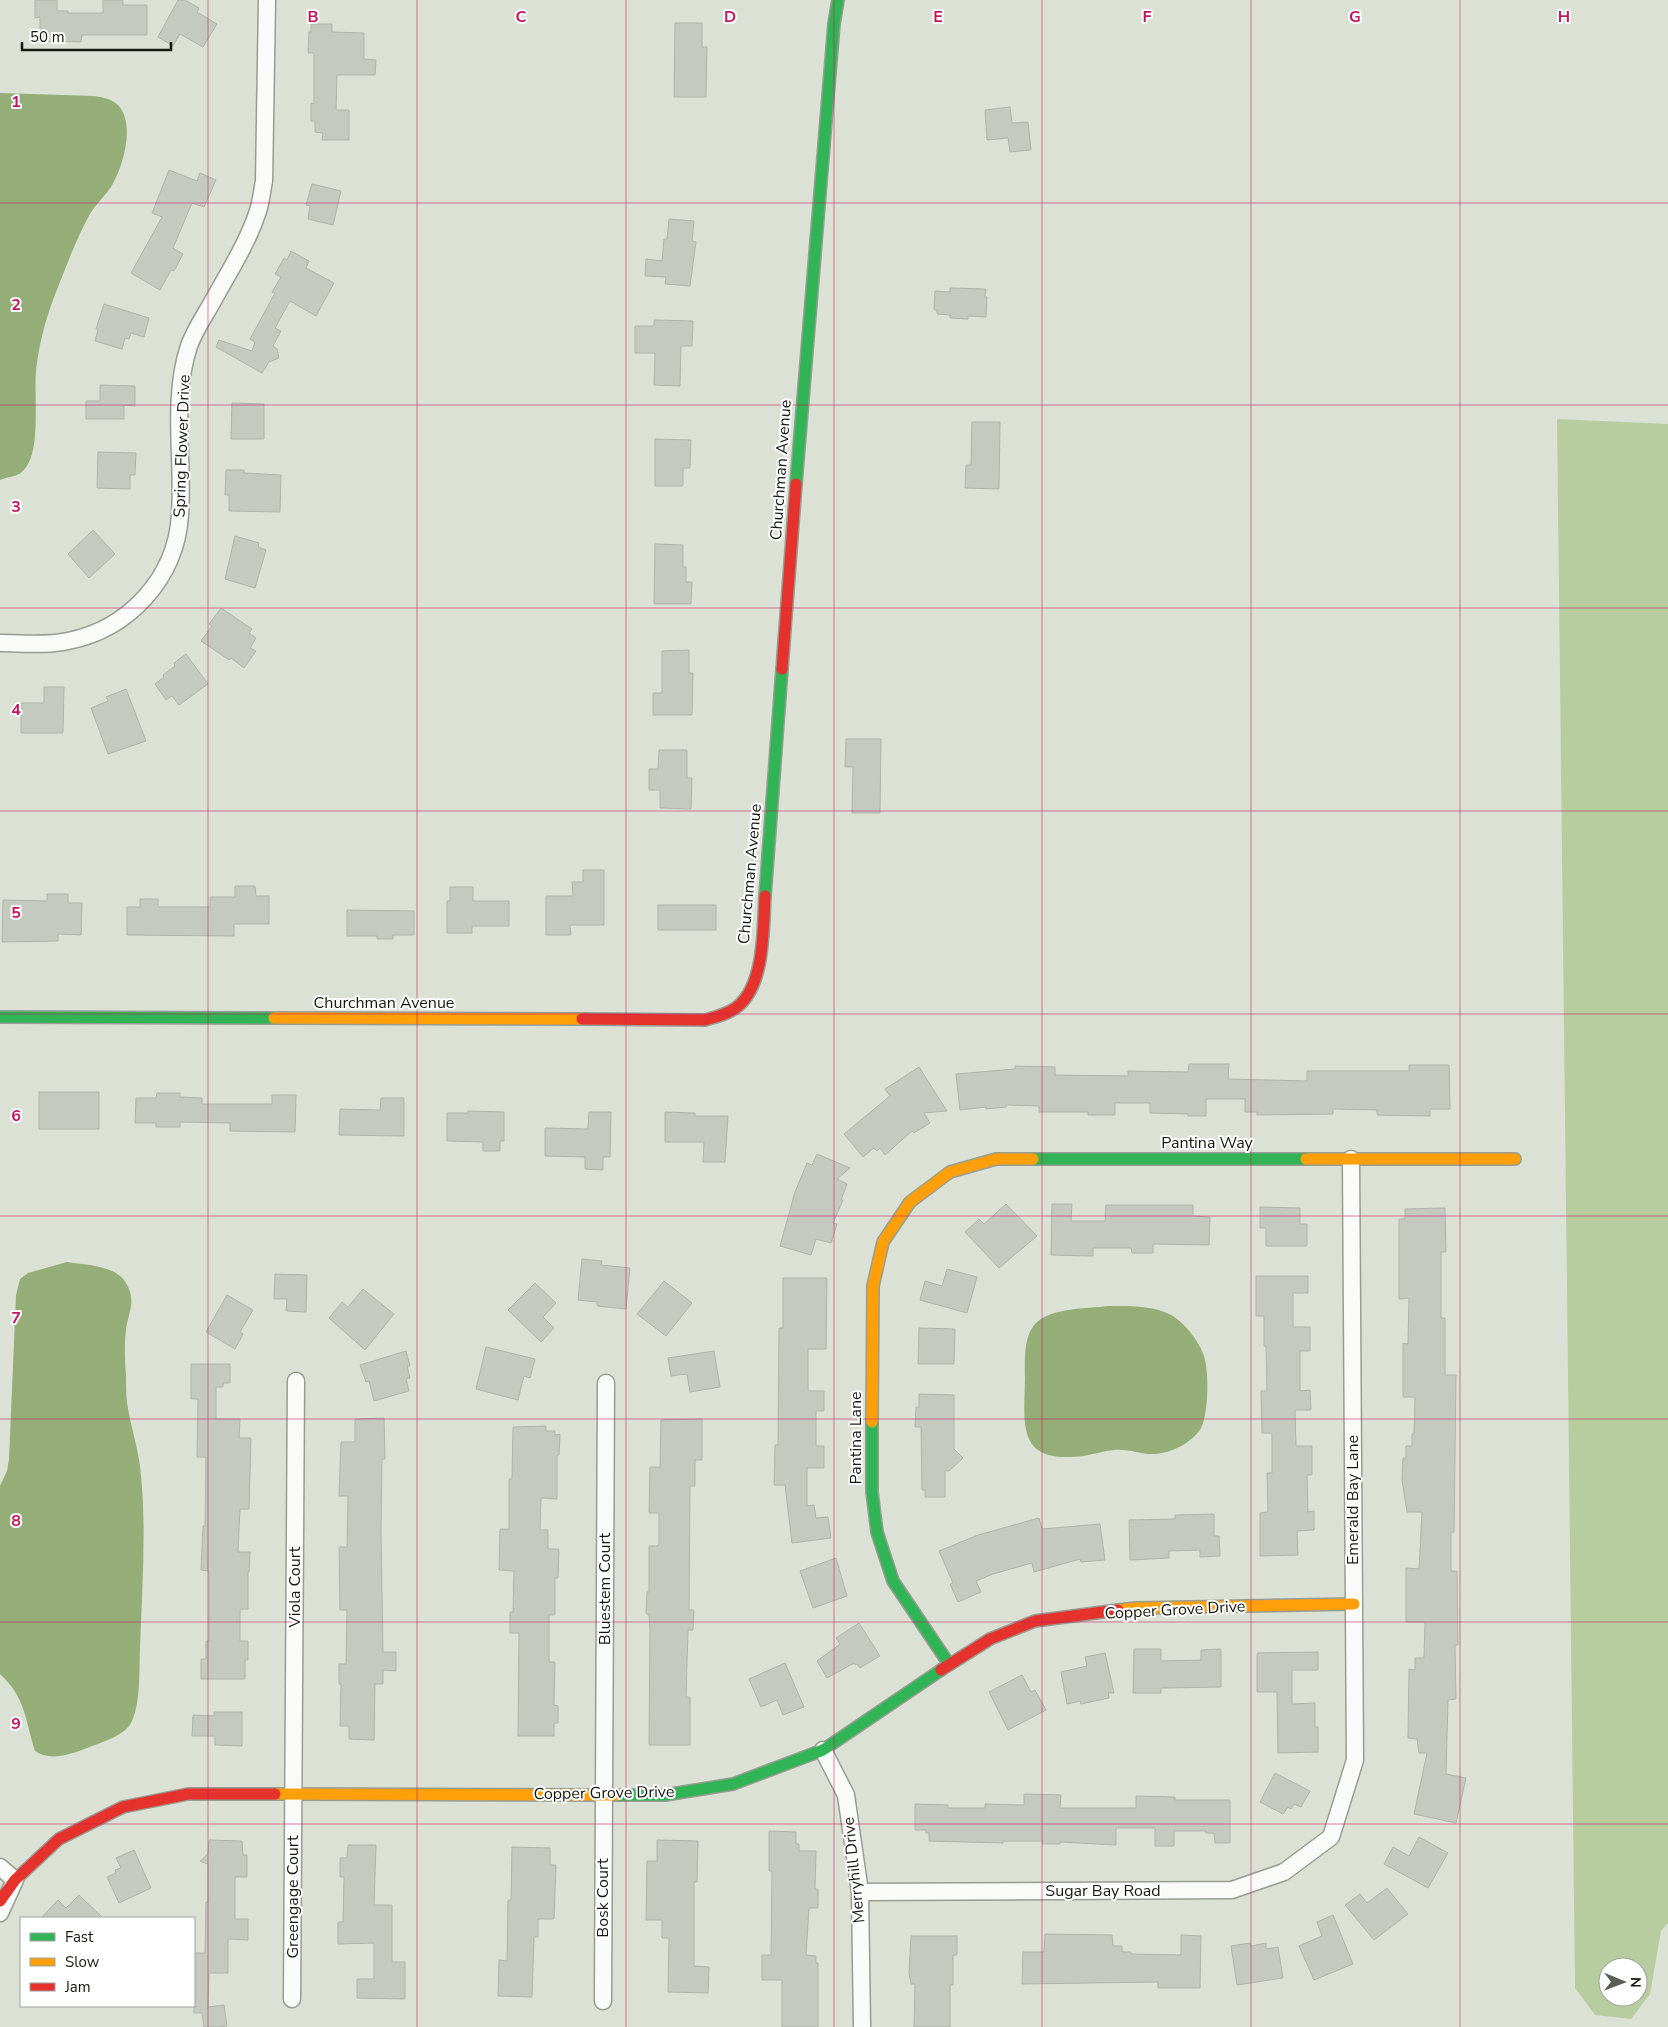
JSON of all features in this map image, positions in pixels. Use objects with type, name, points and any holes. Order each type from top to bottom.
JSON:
[{"type":"street","name":"Spring Flower Drive","points":[[0,643],[48,644],[83,638],[105,629],[130,613],[144,601],[158,583],[167,567],[180,516],[181,385],[189,346],[248,239],[259,210],[264,181],[267,0]]},
{"type":"street","name":"Churchman Avenue","points":[[0,1017],[705,1020],[732,1010],[747,997],[756,980],[763,925],[801,416],[834,24],[838,0]]},
{"type":"street","name":"Pantina Way","points":[[910,1202],[950,1172],[996,1159],[1515,1160]]},
{"type":"street","name":"Emerald Bay Lane","points":[[1331,1837],[1354,1760],[1351,1159]]},
{"type":"street","name":"Pantina Lane","points":[[910,1202],[883,1242],[873,1286],[872,1492],[877,1532],[893,1581],[949,1664]]},
{"type":"street","name":"Viola Court","points":[[294,1794],[296,1381]]},
{"type":"street","name":"Bluestem Court","points":[[604,1796],[606,1383]]},
{"type":"street","name":"Copper Grove Drive","points":[[0,1901],[15,1880],[59,1838],[123,1807],[188,1794],[665,1795],[733,1784],[823,1750],[949,1664],[990,1639],[1035,1621],[1136,1608],[1354,1604]]},
{"type":"street","name":"Merryhill Drive","points":[[823,1750],[846,1795],[860,1892],[862,2027]]},
{"type":"street","name":"Greengage Court","points":[[292,1999],[294,1794]]},
{"type":"street","name":"Bosk Court","points":[[603,2001],[604,1796]]},
{"type":"street","name":"Sugar Bay Road","points":[[860,1892],[1232,1890],[1284,1872],[1331,1837]]},
{"type":"street","points":[[0,1867],[15,1880]]},
{"type":"street","name":"Copper Grove Drive","points":[[0,1913],[15,1880]]},
{"type":"shaded area","points":[[0,93],[94,96],[107,99],[118,105],[123,113],[127,134],[120,168],[111,187],[92,210],[81,232],[47,318],[41,339],[36,371],[35,432],[32,455],[22,472],[0,480]]},
{"type":"shaded area","points":[[1557,419],[1668,424],[1668,1923],[1661,1931],[1648,1997],[1648,1957],[1598,1957],[1598,2007],[1640,2007],[1631,2019],[1595,2015],[1575,1988]]},
{"type":"shaded area","points":[[67,1262],[108,1269],[121,1277],[126,1283],[131,1296],[125,1341],[126,1393],[139,1458],[144,1534],[139,1686],[134,1715],[131,1723],[122,1733],[109,1740],[71,1754],[46,1756],[35,1751],[20,1701],[9,1683],[0,1674],[0,1486],[7,1471],[9,1459],[16,1295],[20,1279],[28,1273]]},
{"type":"shaded area","points":[[1108,1306],[1156,1309],[1176,1318],[1191,1333],[1202,1350],[1206,1363],[1207,1404],[1203,1423],[1200,1430],[1188,1442],[1178,1448],[1162,1453],[1150,1454],[1120,1450],[1084,1456],[1062,1457],[1046,1454],[1036,1448],[1029,1439],[1026,1427],[1024,1412],[1025,1357],[1029,1335],[1036,1323],[1051,1314],[1060,1311]]},
{"type":"building","points":[[35,0],[57,0],[57,11],[68,11],[68,13],[103,13],[103,0],[123,0],[123,5],[147,5],[147,35],[82,35],[81,42],[40,41],[40,17],[35,18]]},
{"type":"building","points":[[178,0],[185,0],[199,8],[197,12],[217,24],[203,47],[180,34],[173,46],[158,37]]},
{"type":"building","points":[[675,23],[702,23],[702,47],[707,47],[706,97],[674,97]]},
{"type":"building","points":[[311,24],[332,24],[332,32],[364,33],[364,59],[376,60],[375,75],[337,75],[336,110],[349,110],[349,140],[322,140],[323,133],[315,132],[315,121],[311,121],[311,103],[314,104],[314,53],[308,53]]},
{"type":"building","points":[[1010,107],[1012,123],[1028,122],[1031,150],[1010,152],[1008,138],[987,140],[985,110]]},
{"type":"building","points":[[169,170],[197,181],[200,173],[216,180],[204,207],[192,203],[173,248],[183,254],[174,271],[171,270],[160,290],[131,273],[162,217],[152,213]]},
{"type":"building","points":[[312,184],[341,191],[333,225],[308,219],[310,206],[306,205]]},
{"type":"building","points":[[669,219],[694,221],[692,241],[696,242],[690,286],[665,284],[666,277],[645,276],[646,259],[662,261],[664,239],[667,239]]},
{"type":"building","points":[[291,251],[309,261],[306,268],[334,283],[316,316],[290,301],[275,328],[281,331],[273,346],[277,349],[279,358],[269,362],[262,373],[216,347],[219,340],[252,351],[255,342],[250,339],[275,293],[272,292],[281,277],[275,274],[284,258],[287,260]]},
{"type":"building","points":[[950,288],[986,289],[986,317],[950,318],[950,315],[937,314],[937,310],[934,310],[935,291],[950,292]]},
{"type":"building","points":[[104,304],[149,318],[144,337],[131,333],[129,339],[125,338],[122,349],[95,341],[98,330],[96,329]]},
{"type":"building","points":[[654,320],[693,321],[692,346],[681,346],[680,386],[654,385],[655,353],[635,353],[635,326],[654,326]]},
{"type":"building","points":[[100,385],[135,386],[135,406],[124,405],[124,419],[86,419],[86,401],[100,401]]},
{"type":"building","points":[[232,403],[264,404],[264,439],[231,439]]},
{"type":"building","points":[[972,422],[1000,422],[999,489],[965,488],[966,465],[971,465]]},
{"type":"building","points":[[655,439],[691,440],[690,468],[683,468],[683,486],[655,486]]},
{"type":"building","points":[[98,452],[136,453],[135,475],[130,475],[130,489],[97,488]]},
{"type":"building","points":[[226,470],[244,470],[244,473],[281,475],[280,512],[229,511],[229,495],[225,495]]},
{"type":"building","points":[[93,530],[115,554],[89,578],[68,554]]},
{"type":"building","points":[[235,536],[259,543],[258,547],[266,550],[255,588],[225,579]]},
{"type":"building","points":[[655,544],[683,545],[683,567],[686,567],[686,582],[692,582],[691,604],[654,604]]},
{"type":"building","points":[[221,608],[252,629],[249,633],[256,638],[250,648],[256,651],[244,668],[231,658],[229,660],[201,641],[212,626],[209,624]]},
{"type":"building","points":[[689,650],[689,673],[693,673],[692,715],[653,715],[653,693],[662,693],[662,651]]},
{"type":"building","points":[[186,654],[208,684],[179,705],[172,696],[166,700],[155,684],[175,666],[174,663]]},
{"type":"building","points":[[44,687],[64,687],[63,733],[21,733],[21,703],[44,703]]},
{"type":"building","points":[[126,689],[146,741],[108,754],[91,708],[108,701],[106,697]]},
{"type":"building","points":[[846,739],[881,739],[880,813],[852,813],[853,767],[845,767]]},
{"type":"building","points":[[659,750],[687,750],[687,778],[692,778],[691,809],[660,808],[660,790],[649,790],[649,769],[658,769]]},
{"type":"building","points":[[583,870],[604,870],[604,925],[570,925],[571,935],[546,935],[546,896],[573,896],[572,882],[583,882]]},
{"type":"building","points":[[235,886],[255,886],[256,896],[269,896],[269,924],[234,924],[234,936],[127,935],[127,907],[140,907],[140,899],[158,899],[158,907],[210,907],[210,897],[235,897]]},
{"type":"building","points":[[450,887],[473,887],[473,901],[509,901],[509,926],[472,926],[472,933],[447,933],[447,901],[450,901]]},
{"type":"building","points":[[47,894],[68,894],[68,903],[82,903],[81,935],[58,934],[58,941],[2,942],[3,900],[47,901]]},
{"type":"building","points":[[658,905],[716,905],[716,930],[658,930]]},
{"type":"building","points":[[347,910],[414,911],[414,935],[393,935],[393,939],[377,939],[377,936],[347,936]]},
{"type":"building","points":[[1189,1064],[1229,1064],[1228,1079],[1307,1081],[1307,1071],[1409,1071],[1409,1065],[1449,1065],[1450,1109],[1430,1109],[1430,1116],[1377,1115],[1377,1110],[1333,1109],[1333,1114],[1257,1115],[1257,1112],[1245,1112],[1245,1099],[1206,1099],[1206,1116],[1150,1113],[1150,1103],[1115,1103],[1115,1115],[1088,1115],[1088,1112],[1039,1112],[1039,1106],[1006,1105],[1006,1107],[960,1110],[956,1074],[1015,1069],[1015,1066],[1055,1067],[1055,1075],[1128,1076],[1128,1071],[1188,1072]]},
{"type":"building","points":[[919,1067],[947,1111],[924,1113],[930,1123],[914,1133],[912,1131],[885,1155],[880,1148],[877,1151],[874,1148],[863,1157],[844,1134],[890,1096],[885,1089]]},
{"type":"building","points":[[39,1092],[99,1092],[99,1129],[39,1129]]},
{"type":"building","points":[[157,1093],[180,1093],[180,1097],[202,1098],[202,1104],[272,1104],[272,1095],[296,1095],[295,1132],[230,1131],[230,1123],[180,1122],[180,1127],[156,1127],[156,1123],[135,1123],[136,1098],[156,1098]]},
{"type":"building","points":[[381,1098],[404,1098],[404,1136],[339,1135],[340,1109],[380,1110]]},
{"type":"building","points":[[468,1111],[504,1112],[504,1141],[500,1141],[500,1151],[483,1151],[483,1142],[447,1141],[447,1113],[468,1113]]},
{"type":"building","points":[[589,1112],[611,1112],[610,1157],[603,1157],[603,1170],[585,1169],[585,1157],[545,1156],[545,1128],[588,1129]]},
{"type":"building","points":[[665,1112],[695,1113],[695,1116],[728,1116],[725,1162],[703,1162],[704,1142],[665,1142]]},
{"type":"building","points":[[817,1154],[850,1168],[837,1179],[847,1184],[841,1200],[843,1200],[833,1223],[837,1224],[831,1243],[816,1239],[811,1255],[780,1246],[795,1192],[807,1163],[812,1165]]},
{"type":"building","points":[[1006,1204],[1037,1236],[999,1268],[965,1232],[979,1219],[984,1224]]},
{"type":"building","points":[[1052,1204],[1072,1204],[1071,1221],[1105,1221],[1106,1205],[1193,1205],[1193,1216],[1210,1217],[1209,1245],[1153,1244],[1153,1253],[1132,1253],[1131,1248],[1093,1248],[1093,1256],[1051,1255]]},
{"type":"building","points":[[1260,1207],[1300,1208],[1300,1224],[1307,1224],[1307,1246],[1266,1246],[1266,1228],[1260,1228]]},
{"type":"building","points":[[1445,1208],[1446,1252],[1441,1252],[1441,1318],[1445,1318],[1445,1375],[1456,1375],[1454,1532],[1451,1532],[1451,1571],[1457,1571],[1458,1645],[1455,1645],[1456,1699],[1448,1700],[1446,1774],[1466,1778],[1456,1823],[1414,1814],[1427,1753],[1419,1753],[1417,1739],[1408,1738],[1409,1669],[1415,1670],[1415,1658],[1424,1658],[1425,1622],[1406,1622],[1406,1568],[1419,1569],[1422,1512],[1407,1512],[1402,1480],[1403,1458],[1406,1458],[1406,1446],[1412,1446],[1412,1434],[1414,1434],[1415,1397],[1403,1397],[1403,1343],[1408,1344],[1409,1298],[1399,1299],[1399,1219],[1405,1219],[1405,1209]]},
{"type":"building","points":[[582,1259],[602,1261],[601,1265],[630,1268],[626,1309],[597,1306],[597,1302],[578,1300]]},
{"type":"building","points":[[947,1269],[977,1277],[967,1313],[920,1300],[925,1281],[942,1286]]},
{"type":"building","points":[[275,1274],[307,1275],[306,1312],[286,1311],[287,1299],[274,1299]]},
{"type":"building","points":[[1256,1276],[1308,1276],[1308,1293],[1293,1293],[1293,1327],[1310,1327],[1310,1351],[1300,1351],[1300,1391],[1310,1390],[1311,1410],[1295,1410],[1296,1446],[1312,1446],[1312,1475],[1307,1475],[1308,1512],[1314,1511],[1314,1530],[1297,1531],[1298,1555],[1260,1556],[1260,1513],[1268,1512],[1267,1473],[1272,1473],[1272,1433],[1262,1433],[1261,1391],[1267,1391],[1266,1346],[1264,1346],[1264,1316],[1256,1316]]},
{"type":"building","points":[[783,1278],[827,1278],[826,1349],[808,1349],[808,1391],[824,1391],[824,1411],[816,1411],[816,1446],[824,1446],[824,1468],[807,1468],[807,1506],[814,1505],[816,1518],[828,1517],[831,1538],[792,1543],[785,1485],[774,1485],[775,1445],[778,1445],[779,1328],[783,1328]]},
{"type":"building","points":[[664,1281],[692,1303],[666,1336],[637,1314]]},
{"type":"building","points":[[535,1283],[556,1303],[543,1317],[554,1328],[541,1342],[508,1310]]},
{"type":"building","points":[[363,1289],[394,1314],[365,1350],[329,1318],[342,1302],[348,1307]]},
{"type":"building","points":[[227,1295],[253,1310],[240,1332],[243,1334],[235,1349],[206,1332]]},
{"type":"building","points":[[919,1328],[955,1329],[954,1364],[918,1364]]},
{"type":"building","points":[[486,1347],[535,1359],[530,1378],[524,1376],[518,1400],[476,1389]]},
{"type":"building","points":[[406,1351],[410,1366],[407,1366],[410,1378],[406,1379],[409,1391],[374,1401],[369,1381],[366,1382],[360,1365]]},
{"type":"building","points":[[714,1351],[720,1387],[690,1392],[687,1374],[671,1376],[668,1358]]},
{"type":"building","points":[[191,1364],[230,1364],[230,1383],[223,1383],[223,1387],[216,1387],[216,1419],[240,1419],[239,1438],[251,1438],[249,1509],[240,1509],[238,1552],[250,1552],[248,1609],[240,1609],[240,1641],[248,1641],[245,1679],[201,1679],[201,1659],[206,1659],[206,1641],[209,1641],[209,1571],[201,1570],[203,1526],[205,1526],[206,1457],[197,1457],[198,1399],[191,1399]]},
{"type":"building","points":[[919,1394],[954,1395],[954,1449],[963,1458],[949,1471],[945,1471],[945,1497],[925,1497],[925,1490],[922,1490],[921,1427],[915,1427],[916,1407],[919,1407]]},
{"type":"building","points":[[384,1418],[385,1459],[382,1459],[381,1532],[383,1652],[396,1652],[396,1671],[383,1670],[383,1684],[375,1684],[374,1740],[349,1739],[349,1726],[340,1726],[341,1684],[339,1684],[339,1664],[346,1664],[347,1610],[340,1610],[339,1547],[347,1547],[348,1496],[339,1496],[341,1442],[355,1442],[355,1419]]},
{"type":"building","points":[[702,1419],[702,1460],[695,1460],[695,1486],[690,1486],[689,1610],[694,1610],[693,1630],[688,1630],[686,1697],[690,1697],[690,1745],[649,1745],[650,1629],[649,1614],[646,1614],[647,1592],[649,1592],[649,1546],[658,1546],[659,1543],[659,1513],[649,1513],[650,1467],[660,1467],[661,1420]]},
{"type":"building","points":[[546,1426],[546,1431],[555,1431],[555,1435],[560,1434],[559,1455],[557,1455],[557,1499],[541,1498],[540,1530],[548,1530],[548,1549],[559,1549],[558,1578],[555,1578],[555,1615],[549,1615],[549,1662],[555,1662],[554,1705],[558,1706],[558,1723],[554,1723],[554,1736],[518,1736],[519,1633],[510,1633],[510,1612],[513,1612],[514,1571],[499,1570],[500,1529],[509,1529],[509,1479],[512,1479],[513,1427]]},
{"type":"building","points":[[1214,1514],[1214,1536],[1219,1536],[1220,1556],[1200,1557],[1200,1550],[1169,1551],[1169,1558],[1130,1560],[1129,1520],[1175,1519],[1175,1515]]},
{"type":"building","points":[[1039,1518],[1042,1529],[1100,1524],[1105,1560],[1081,1562],[1080,1559],[1034,1572],[1032,1563],[993,1574],[976,1581],[981,1592],[958,1602],[950,1584],[953,1583],[939,1551],[978,1535]]},
{"type":"building","points":[[836,1558],[847,1596],[813,1608],[800,1571]]},
{"type":"building","points":[[859,1623],[880,1656],[860,1668],[854,1663],[827,1678],[817,1661],[840,1644],[836,1638]]},
{"type":"building","points":[[1134,1649],[1161,1649],[1161,1661],[1201,1660],[1201,1650],[1221,1649],[1221,1687],[1161,1688],[1161,1693],[1133,1693]]},
{"type":"building","points":[[1318,1652],[1318,1670],[1292,1670],[1292,1704],[1315,1703],[1315,1727],[1318,1727],[1318,1752],[1278,1753],[1277,1692],[1257,1692],[1257,1653]]},
{"type":"building","points":[[1105,1653],[1114,1693],[1108,1693],[1109,1698],[1081,1704],[1080,1701],[1067,1704],[1061,1672],[1087,1666],[1085,1657]]},
{"type":"building","points":[[785,1663],[804,1707],[783,1715],[777,1700],[761,1707],[749,1679]]},
{"type":"building","points":[[1022,1675],[1031,1692],[1035,1690],[1046,1710],[1008,1730],[989,1692]]},
{"type":"building","points":[[214,1712],[242,1712],[242,1746],[215,1745],[215,1736],[192,1736],[193,1715],[214,1716]]},
{"type":"building","points":[[1275,1773],[1310,1791],[1301,1807],[1294,1804],[1291,1809],[1288,1807],[1283,1814],[1260,1802]]},
{"type":"building","points":[[1024,1794],[1061,1795],[1060,1808],[1136,1808],[1136,1796],[1175,1797],[1175,1800],[1230,1800],[1230,1843],[1215,1843],[1214,1833],[1206,1833],[1206,1831],[1174,1831],[1174,1846],[1155,1846],[1155,1828],[1116,1828],[1116,1845],[1060,1842],[1060,1844],[1042,1844],[1043,1841],[1003,1841],[1003,1843],[929,1841],[929,1833],[926,1833],[926,1830],[915,1830],[915,1804],[948,1805],[948,1808],[985,1808],[985,1804],[1024,1805]]},
{"type":"building","points":[[769,1831],[796,1832],[796,1844],[799,1844],[799,1851],[816,1851],[815,1889],[818,1889],[818,1908],[809,1908],[806,1955],[816,1956],[816,1963],[818,1963],[818,2027],[782,2027],[782,1980],[762,1980],[762,1955],[771,1955],[772,1871],[769,1871]]},
{"type":"building","points":[[1419,1837],[1448,1853],[1428,1888],[1384,1864],[1393,1847],[1409,1856]]},
{"type":"building","points":[[209,1840],[242,1841],[243,1855],[247,1855],[247,1877],[235,1877],[235,1919],[248,1919],[248,1940],[228,1939],[228,1973],[209,1973],[208,2007],[224,2005],[227,2026],[218,2027],[204,2027],[202,2013],[194,2013],[195,1953],[205,1953],[206,1902],[208,1902],[208,1864],[200,1861],[208,1854]]},
{"type":"building","points":[[657,1840],[698,1841],[697,1882],[694,1882],[694,1966],[709,1967],[708,1993],[668,1992],[669,1938],[662,1938],[662,1920],[646,1920],[647,1861],[657,1861]]},
{"type":"building","points":[[348,1845],[376,1845],[374,1905],[392,1905],[392,1962],[405,1962],[405,1999],[357,1998],[357,1979],[374,1979],[374,1943],[338,1944],[338,1922],[343,1922],[344,1877],[340,1877],[340,1858],[347,1858]]},
{"type":"building","points":[[512,1847],[550,1848],[550,1865],[556,1865],[554,1919],[538,1919],[538,1937],[534,1937],[532,1997],[498,1996],[499,1960],[507,1961],[508,1900],[511,1900]]},
{"type":"building","points":[[134,1850],[151,1888],[119,1903],[107,1877],[116,1873],[115,1870],[121,1868],[116,1858]]},
{"type":"building","points":[[1387,1888],[1408,1914],[1374,1940],[1345,1905],[1360,1894],[1367,1903]]},
{"type":"building","points":[[79,1895],[102,1917],[42,1917],[58,1900],[66,1908]]},
{"type":"building","points":[[1333,1915],[1353,1964],[1314,1980],[1299,1946],[1322,1936],[1317,1922]]},
{"type":"building","points":[[1045,1934],[1112,1935],[1113,1946],[1122,1946],[1122,1952],[1131,1952],[1131,1954],[1181,1955],[1181,1935],[1201,1936],[1200,1988],[1158,1988],[1158,1982],[1022,1984],[1023,1952],[1044,1952]]},
{"type":"building","points":[[911,1936],[957,1936],[957,1955],[953,1955],[953,1985],[950,1985],[950,2027],[914,2027],[915,1984],[911,1984],[909,1973]]},
{"type":"building","points":[[1250,1943],[1251,1946],[1266,1943],[1266,1949],[1278,1947],[1283,1978],[1237,1985],[1231,1946]]},
{"type":"traffic: fast","points":[[796,484],[834,24],[838,0]]},
{"type":"traffic: fast","points":[[765,896],[782,669]]},
{"type":"traffic: fast","points":[[0,1017],[274,1018]]},
{"type":"traffic: fast","points":[[1033,1159],[1306,1159]]},
{"type":"traffic: fast","points":[[872,1422],[872,1492],[877,1532],[893,1581],[949,1664]]},
{"type":"traffic: fast","points":[[616,1795],[665,1795],[733,1784],[823,1750],[941,1670]]},
{"type":"traffic: slow","points":[[274,1018],[582,1019]]},
{"type":"traffic: slow","points":[[872,1422],[873,1286],[883,1242],[910,1202],[950,1172],[996,1159],[1033,1159]]},
{"type":"traffic: slow","points":[[1306,1159],[1515,1159]]},
{"type":"traffic: slow","points":[[1118,1610],[1136,1608],[1354,1604]]},
{"type":"traffic: slow","points":[[275,1794],[616,1795]]},
{"type":"traffic: jam","points":[[782,669],[796,484]]},
{"type":"traffic: jam","points":[[582,1019],[705,1020],[722,1015],[737,1007],[746,997],[758,971],[763,940],[765,896]]},
{"type":"traffic: jam","points":[[941,1670],[990,1639],[1035,1621],[1118,1610]]},
{"type":"traffic: jam","points":[[0,1901],[15,1880],[59,1839],[123,1807],[188,1794],[275,1794]]}]
